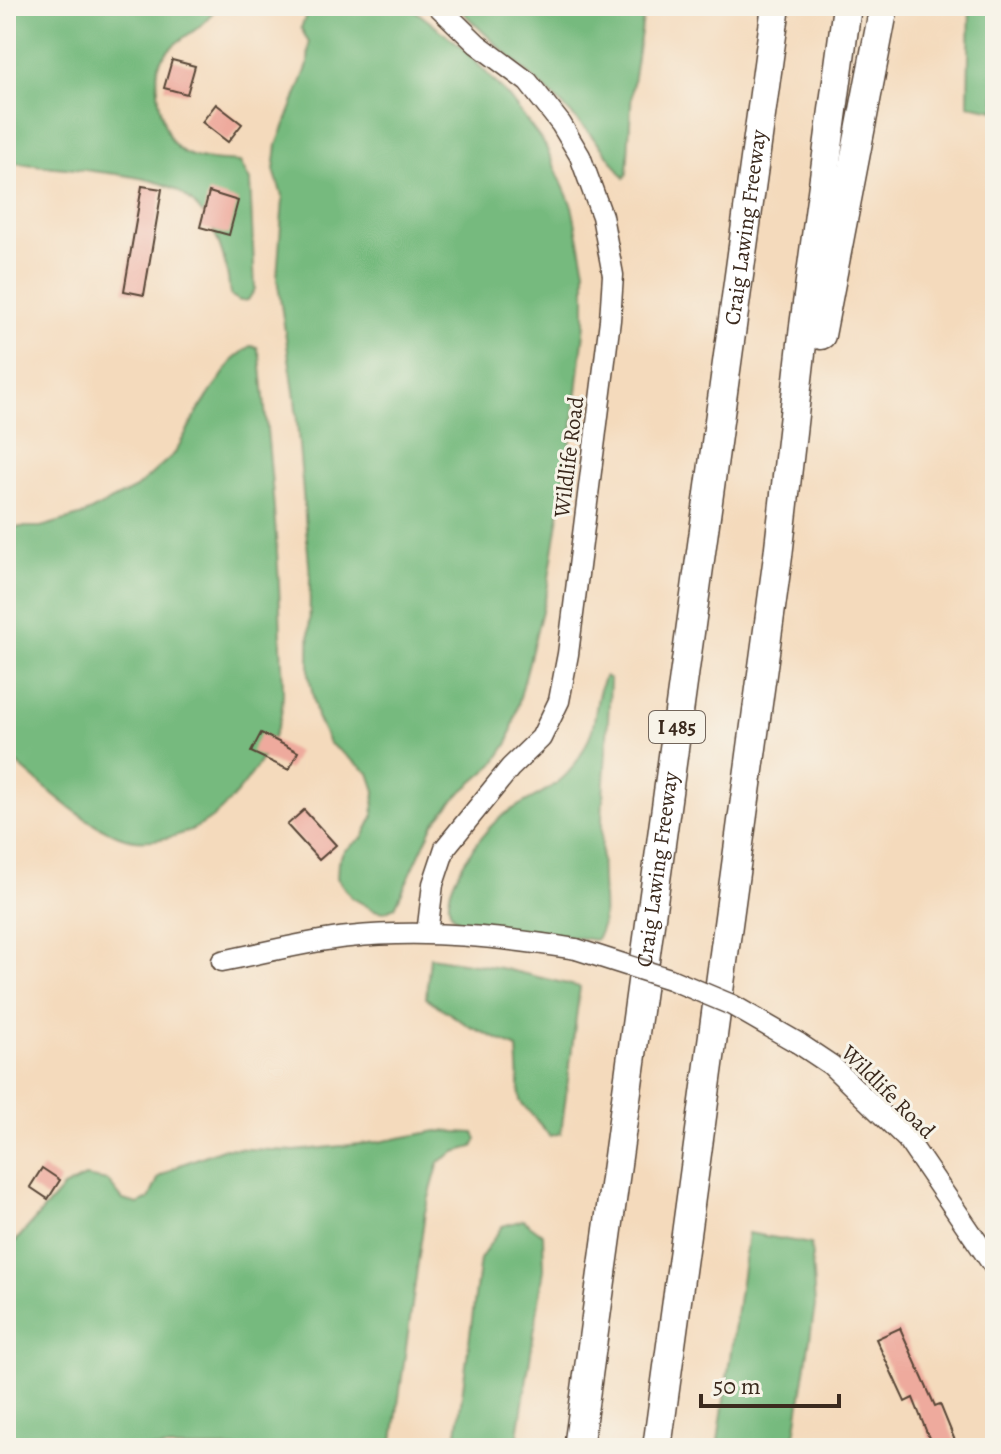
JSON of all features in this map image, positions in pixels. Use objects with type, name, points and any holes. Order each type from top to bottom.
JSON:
[{"type":"highway","name":"Craig Lawing Freeway","points":[[578,1448],[776,6]]},
{"type":"highway","points":[[657,1448],[778,556],[804,326],[847,6]]},
{"type":"highway","points":[[778,556],[884,6]]},
{"type":"street","name":"Wildlife Road","points":[[427,934],[433,884],[445,848],[510,768],[541,738],[559,701],[568,654],[613,275],[602,216],[580,156],[561,124],[528,82],[477,44],[438,6]]},
{"type":"street","name":"Wildlife Road","points":[[222,961],[345,937],[427,934],[523,941],[576,949],[670,979],[732,1005],[831,1065],[907,1139],[995,1268]]},
{"type":"green space","points":[[6,6],[216,6],[199,27],[163,57],[157,83],[163,119],[174,144],[193,156],[240,162],[250,181],[255,289],[248,300],[240,301],[230,295],[226,265],[209,222],[189,199],[176,190],[120,175],[6,162]]},
{"type":"green space","points":[[315,6],[409,6],[461,46],[507,95],[545,145],[572,206],[585,270],[585,323],[573,426],[547,591],[508,743],[494,764],[458,795],[434,823],[395,907],[384,912],[351,897],[337,878],[338,862],[344,851],[363,837],[373,817],[375,791],[369,773],[329,743],[317,717],[309,675],[310,576],[295,398],[277,278],[283,199],[274,170],[277,145],[308,65],[309,43],[301,28],[307,13]]},
{"type":"green space","points":[[457,6],[645,6],[632,89],[627,174],[624,178],[566,109]]},
{"type":"green space","points":[[970,6],[995,6],[995,110],[968,105]]},
{"type":"green space","points":[[250,346],[257,347],[260,356],[273,498],[283,684],[281,716],[256,767],[235,795],[212,817],[192,830],[172,837],[129,839],[104,829],[76,812],[10,758],[6,749],[6,527],[41,527],[83,515],[136,488],[175,453],[198,411],[233,360]]},
{"type":"green space","points":[[605,676],[610,679],[601,854],[603,911],[599,934],[595,940],[475,930],[467,926],[455,918],[449,906],[459,871],[475,845],[501,817],[557,783],[572,768],[592,730]]},
{"type":"green space","points":[[430,957],[500,968],[580,987],[561,1133],[550,1136],[520,1101],[517,1048],[469,1026],[426,998]]},
{"type":"green space","points":[[437,1131],[474,1133],[477,1139],[473,1147],[455,1152],[439,1162],[425,1212],[392,1448],[8,1448],[6,1252],[63,1188],[85,1177],[108,1181],[123,1200],[138,1204],[149,1199],[159,1177],[180,1165],[225,1148],[295,1151],[378,1142]]},
{"type":"green space","points":[[523,1220],[543,1235],[544,1269],[516,1448],[455,1448],[480,1259],[502,1226]]},
{"type":"green space","points":[[748,1233],[811,1244],[815,1306],[793,1448],[717,1448]]},
{"type":"building","points":[[172,60],[195,66],[187,94],[164,88]]},
{"type":"building","points":[[216,104],[242,124],[228,142],[202,122]]},
{"type":"building","points":[[142,186],[162,189],[144,295],[124,291]]},
{"type":"building","points":[[209,192],[238,201],[229,235],[200,227]]},
{"type":"building","points":[[261,733],[298,752],[289,770],[251,752]]},
{"type":"building","points":[[304,810],[336,845],[319,860],[287,825]]},
{"type":"building","points":[[42,1168],[60,1180],[48,1199],[30,1187]]},
{"type":"building","points":[[900,1328],[935,1406],[940,1404],[958,1448],[933,1448],[913,1398],[905,1402],[876,1339]]}]
